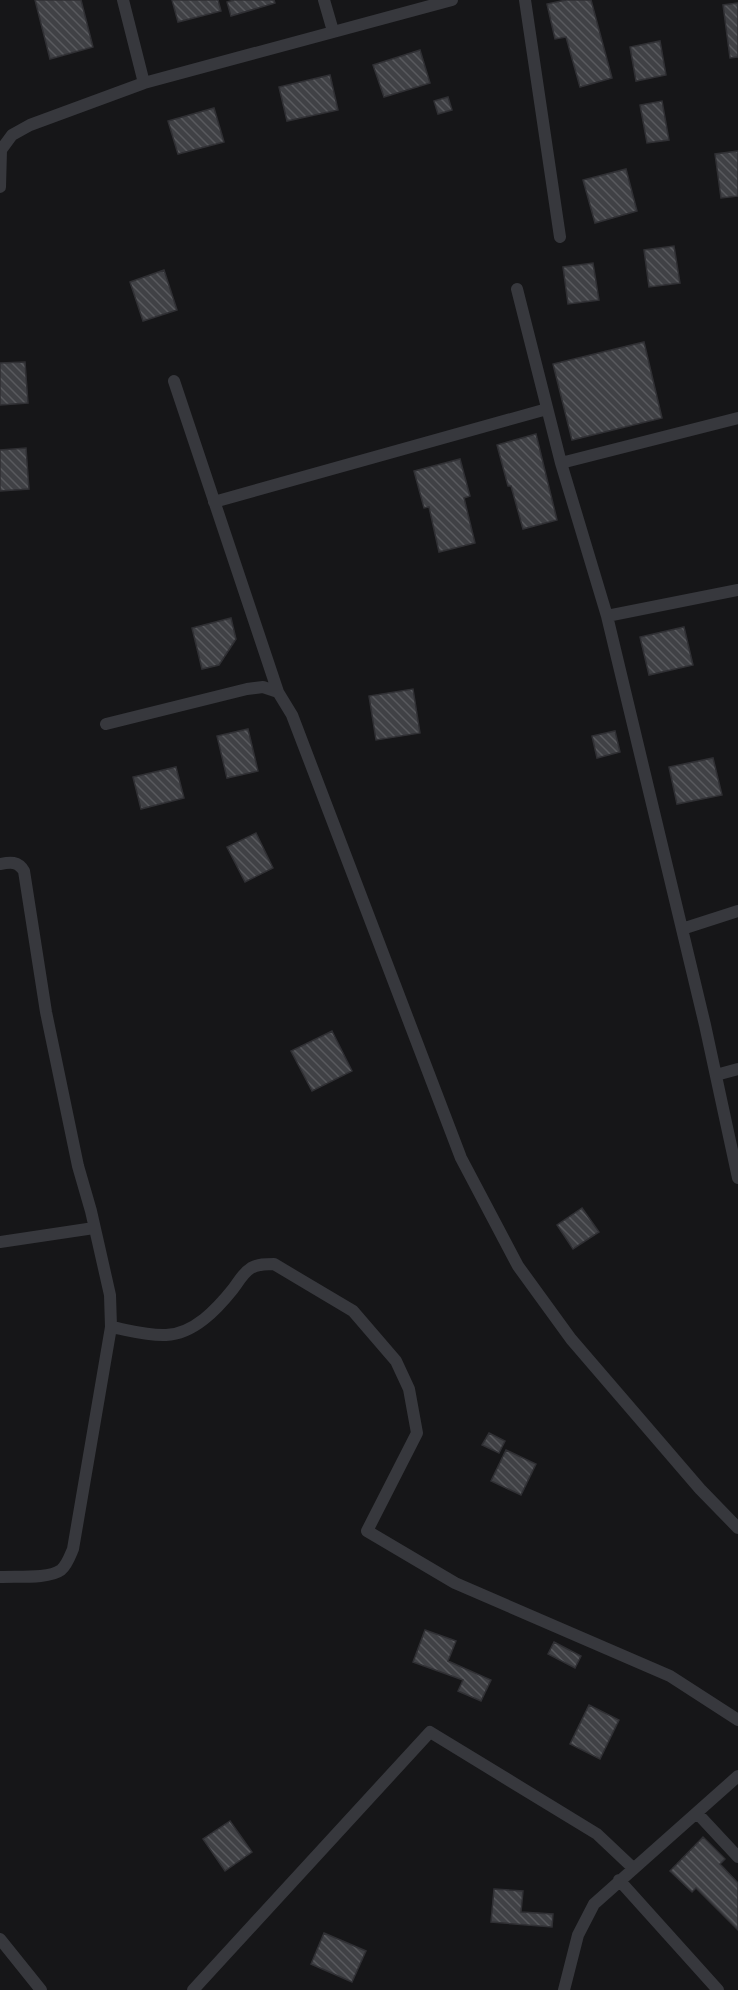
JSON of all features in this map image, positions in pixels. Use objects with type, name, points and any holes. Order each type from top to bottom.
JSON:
[{"type":"street","points":[[123,0],[144,83]]},
{"type":"street","points":[[324,0],[333,31]]},
{"type":"street","points":[[1,150],[12,135],[30,125],[144,83],[452,0]]},
{"type":"street","points":[[525,0],[560,237]]},
{"type":"street","points":[[0,134],[0,187]]},
{"type":"street","points":[[518,290],[561,463],[607,616],[682,929],[738,1178]]},
{"type":"street","points":[[174,381],[278,692],[292,715],[461,1158],[518,1266],[571,1339],[700,1489],[738,1528]]},
{"type":"street","points":[[214,502],[547,409]]},
{"type":"street","points":[[561,463],[738,418]]},
{"type":"street","points":[[607,616],[738,590]]},
{"type":"street","points":[[106,724],[246,689],[263,687],[278,692]]},
{"type":"street","points":[[0,864],[13,862],[24,871],[46,1012],[78,1166],[110,1295],[111,1327],[73,1549],[62,1569],[50,1575],[0,1577]]},
{"type":"street","points":[[682,929],[738,911]]},
{"type":"street","points":[[716,1075],[738,1069]]},
{"type":"street","points":[[0,1242],[94,1228]]},
{"type":"street","points":[[111,1327],[139,1333],[168,1335],[195,1326],[216,1310],[241,1276],[253,1267],[264,1264],[274,1264],[353,1311],[396,1361],[409,1389],[417,1433],[367,1531],[455,1583],[670,1676],[738,1720]]},
{"type":"street","points":[[192,1990],[430,1732],[597,1833],[633,1868]]},
{"type":"street","points":[[564,1990],[578,1935],[594,1904],[738,1776]]},
{"type":"street","points":[[697,1813],[738,1857]]},
{"type":"street","points":[[619,1880],[718,1990]]},
{"type":"street","points":[[0,1939],[41,1990]]},
{"type":"building","points":[[35,0],[81,0],[93,47],[50,59]]},
{"type":"building","points":[[172,0],[218,0],[221,11],[178,22]]},
{"type":"building","points":[[274,0],[275,3],[231,16],[227,2]]},
{"type":"building","points":[[566,0],[591,0],[612,78],[580,87],[566,37],[555,39],[547,4]]},
{"type":"building","points":[[738,3],[738,57],[730,58],[723,5]]},
{"type":"building","points":[[660,41],[666,75],[636,81],[630,47]]},
{"type":"building","points":[[420,50],[430,83],[384,97],[373,65]]},
{"type":"building","points":[[330,75],[338,110],[287,121],[279,87]]},
{"type":"building","points":[[448,97],[452,110],[438,114],[434,101]]},
{"type":"building","points":[[662,101],[669,140],[647,143],[640,105]]},
{"type":"building","points":[[214,108],[224,142],[178,154],[168,121]]},
{"type":"building","points":[[738,151],[738,196],[721,198],[715,154]]},
{"type":"building","points":[[626,169],[637,211],[595,223],[583,180]]},
{"type":"building","points":[[674,246],[680,283],[649,287],[644,250]]},
{"type":"building","points":[[593,263],[599,300],[568,304],[563,267]]},
{"type":"building","points":[[164,270],[177,310],[143,321],[130,282]]},
{"type":"building","points":[[644,342],[662,418],[572,440],[553,364]]},
{"type":"building","points":[[25,362],[28,403],[0,405],[0,363]]},
{"type":"building","points":[[536,434],[557,520],[523,529],[497,445]]},
{"type":"building","points":[[26,448],[29,489],[0,491],[0,450]]},
{"type":"building","points":[[460,459],[470,496],[464,498],[475,543],[439,552],[429,507],[424,508],[414,471]]},
{"type":"building","points":[[231,618],[236,639],[219,665],[202,669],[192,628]]},
{"type":"building","points":[[684,627],[693,665],[649,675],[640,637]]},
{"type":"building","points":[[413,689],[420,733],[376,740],[369,696]]},
{"type":"building","points":[[248,729],[258,771],[227,778],[217,736]]},
{"type":"building","points":[[615,731],[620,752],[597,758],[592,736]]},
{"type":"building","points":[[713,758],[722,795],[677,804],[669,767]]},
{"type":"building","points":[[176,767],[184,798],[141,809],[133,777]]},
{"type":"building","points":[[256,833],[273,868],[245,882],[227,847]]},
{"type":"building","points":[[332,1031],[352,1071],[312,1091],[291,1051]]},
{"type":"building","points":[[582,1208],[599,1232],[573,1249],[557,1225]]},
{"type":"building","points":[[489,1433],[505,1441],[499,1453],[482,1445]]},
{"type":"building","points":[[506,1450],[536,1464],[521,1495],[491,1481]]},
{"type":"building","points":[[425,1630],[456,1641],[448,1661],[491,1680],[481,1701],[458,1691],[463,1680],[413,1662]]},
{"type":"building","points":[[554,1642],[581,1656],[575,1668],[548,1654]]},
{"type":"building","points":[[589,1705],[619,1720],[600,1759],[570,1744]]},
{"type":"building","points":[[230,1821],[252,1852],[225,1871],[203,1839]]},
{"type":"building","points":[[703,1837],[725,1859],[720,1864],[738,1883],[738,1930],[696,1888],[692,1892],[670,1871]]},
{"type":"building","points":[[494,1889],[523,1891],[521,1912],[553,1914],[552,1927],[491,1922]]},
{"type":"building","points":[[324,1933],[366,1951],[352,1982],[311,1964]]}]
